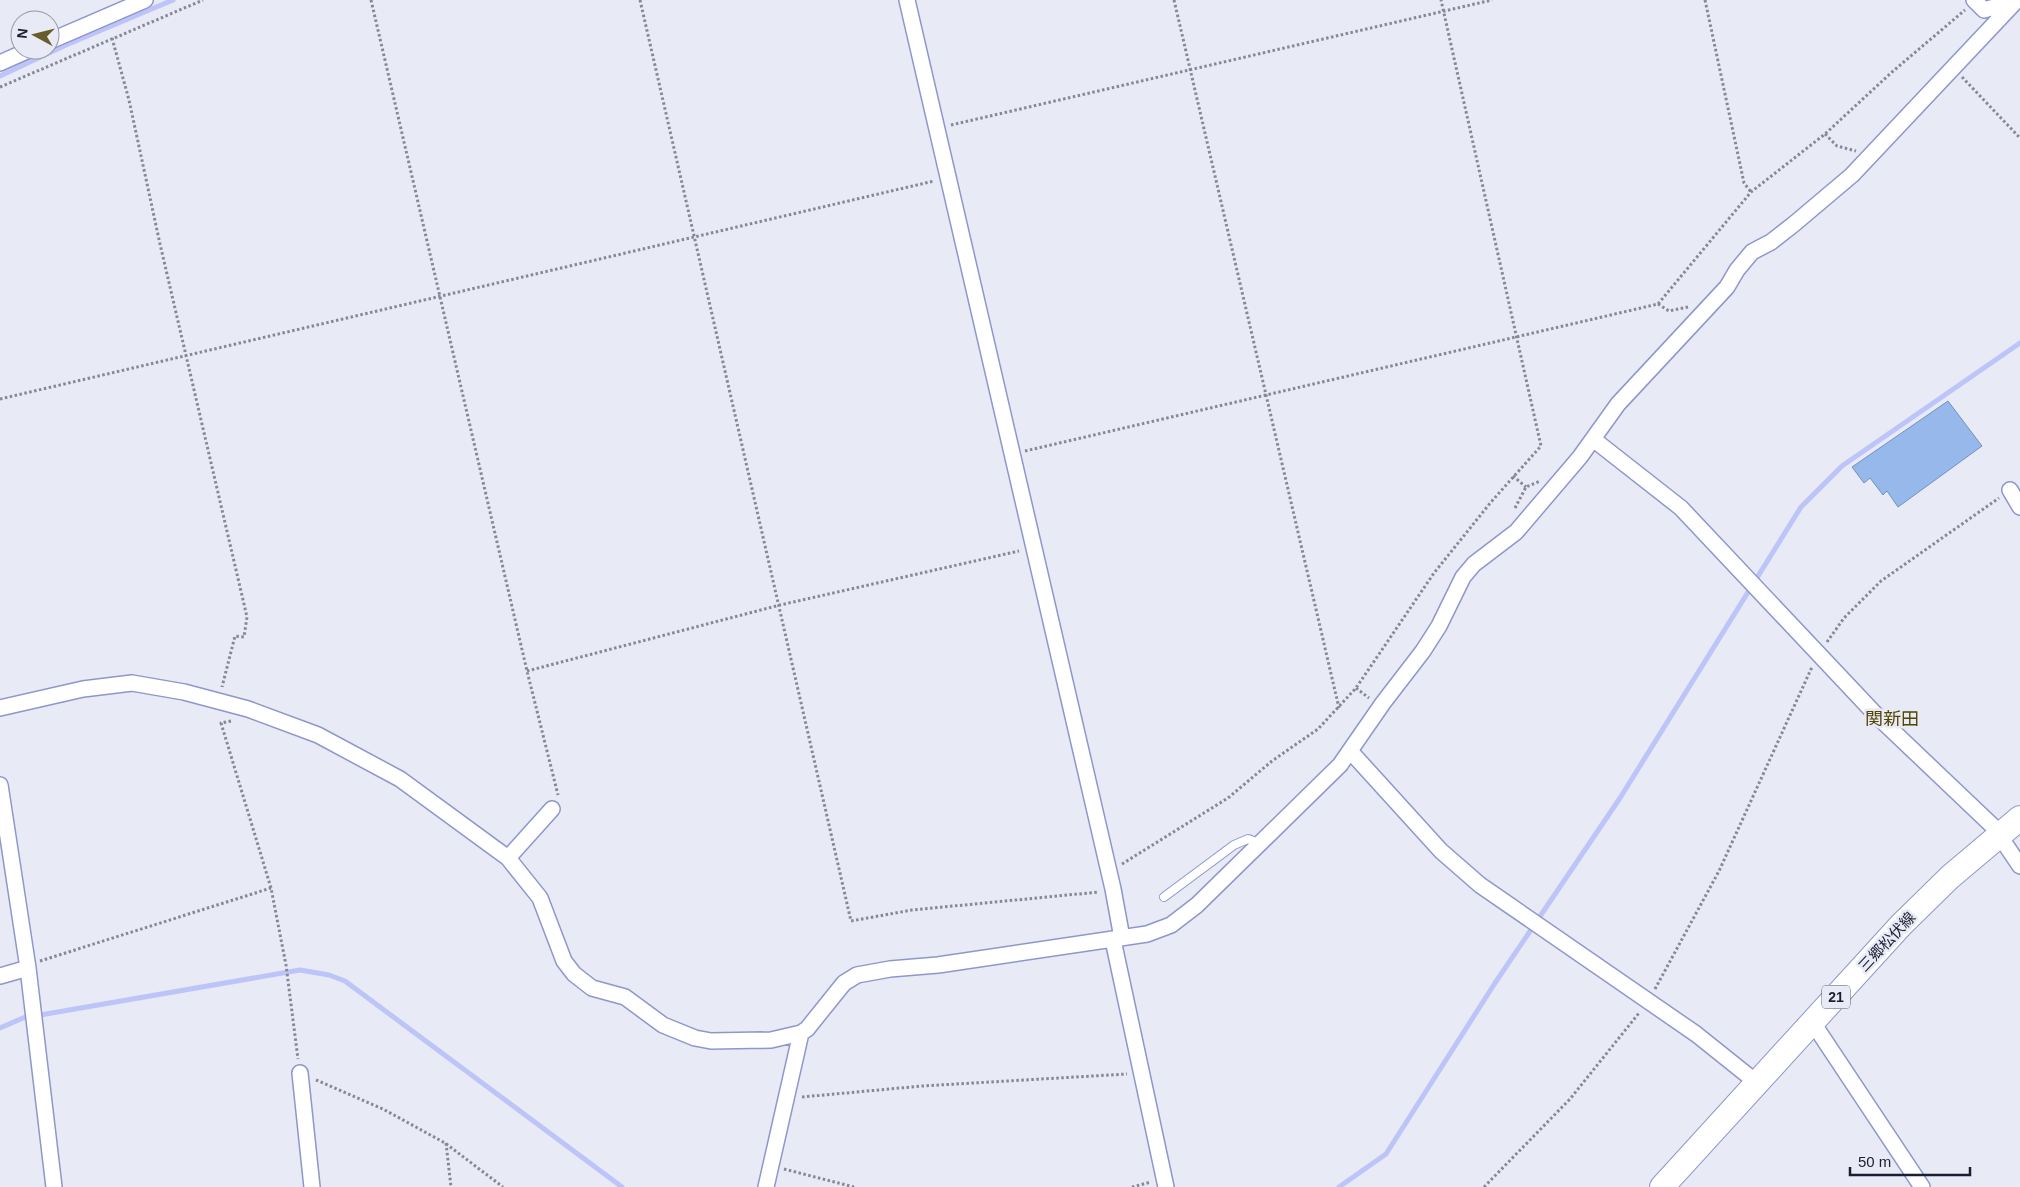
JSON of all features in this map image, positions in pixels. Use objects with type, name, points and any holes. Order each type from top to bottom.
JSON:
[{"type":"main road","name":"三郷松伏線","points":[[1662,1187],[1901,925],[1950,877],[2020,818]]},
{"type":"street","points":[[60,37],[145,0]]},
{"type":"street","points":[[907,0],[1036,548],[1109,869],[1114,893],[1117,939],[1140,1073],[1166,1187]]},
{"type":"street","points":[[1978,4],[2017,0]]},
{"type":"street","points":[[0,708],[83,689],[132,683],[156,686],[219,701],[262,714],[318,735],[400,779],[466,825],[508,858],[540,898],[564,962],[574,974],[592,988],[625,997],[663,1025],[676,1032],[695,1038],[771,1040],[800,1033],[808,1029],[844,983],[856,975],[890,969],[938,966],[1156,932],[1171,925],[1196,905],[1317,789],[1351,752],[1383,703],[1439,626],[1463,577],[1474,564],[1516,532],[1558,484],[1618,404],[1718,297],[1752,252],[1771,242],[1852,176],[2017,0]]},
{"type":"street","points":[[1593,439],[1681,508],[1878,717],[2000,835],[2020,866]]},
{"type":"street","points":[[2010,490],[2020,507]]},
{"type":"street","points":[[1351,752],[1441,851],[1480,885],[1696,1034],[1756,1082]]},
{"type":"street","points":[[0,785],[28,967],[54,1187]]},
{"type":"street","points":[[508,858],[547,815]]},
{"type":"street","points":[[0,976],[28,967]]},
{"type":"street","points":[[1812,1023],[1922,1187]]},
{"type":"street","points":[[766,1187],[800,1033]]},
{"type":"street","points":[[300,1073],[312,1187]]},
{"type":"lane","points":[[1164,897],[1234,845],[1248,838],[1260,843]]},
{"type":"path","points":[[0,87],[203,0]]},
{"type":"path","points":[[372,0],[442,296],[527,671],[558,796],[547,815]]},
{"type":"path","points":[[640,0],[851,921],[912,910],[1099,892],[1114,893]]},
{"type":"path","points":[[1174,0],[1339,708]]},
{"type":"path","points":[[1109,869],[1118,867],[1228,798],[1272,761],[1318,729],[1356,688],[1434,573],[1541,446],[1441,0]]},
{"type":"path","points":[[936,128],[1492,0]]},
{"type":"path","points":[[1705,0],[1744,183],[1751,192]]},
{"type":"path","points":[[1013,454],[1265,397],[1658,304],[1751,192],[1825,134],[1892,72],[1978,4]]},
{"type":"path","points":[[112,38],[247,617],[244,637],[235,636],[219,701]]},
{"type":"path","points":[[1955,68],[2020,138]]},
{"type":"path","points":[[1825,134],[1831,142],[1871,156]]},
{"type":"path","points":[[0,399],[948,178]]},
{"type":"path","points":[[1658,304],[1669,311]]},
{"type":"path","points":[[1514,476],[1526,487]]},
{"type":"path","points":[[1484,1187],[1570,1098],[1614,1047],[1648,1001],[1720,871],[1818,654],[1844,618],[1881,581],[2010,490]]},
{"type":"path","points":[[527,671],[780,605],[1036,548]]},
{"type":"path","points":[[1356,688],[1366,697]]},
{"type":"path","points":[[262,714],[221,723],[271,888],[286,966],[300,1073],[383,1108],[446,1143],[503,1187]]},
{"type":"path","points":[[28,967],[271,888]]},
{"type":"path","points":[[787,1098],[922,1086],[1140,1073]]},
{"type":"path","points":[[446,1143],[451,1187]]},
{"type":"path","points":[[770,1166],[854,1187]]},
{"type":"building","points":[[1948,401],[1982,446],[1898,507],[1887,491],[1883,495],[1870,478],[1864,483],[1852,467]]},
{"type":"waterway","points":[[0,76],[66,45],[173,0]]},
{"type":"waterway","points":[[1339,1187],[1386,1154],[1495,983],[1620,798],[1801,507],[1842,466],[2020,343]]},
{"type":"waterway","points":[[0,1028],[23,1018],[300,970],[329,975],[345,981],[622,1187]]},
{"type":"district","name":"関新田","points":[[1892,719]]}]
